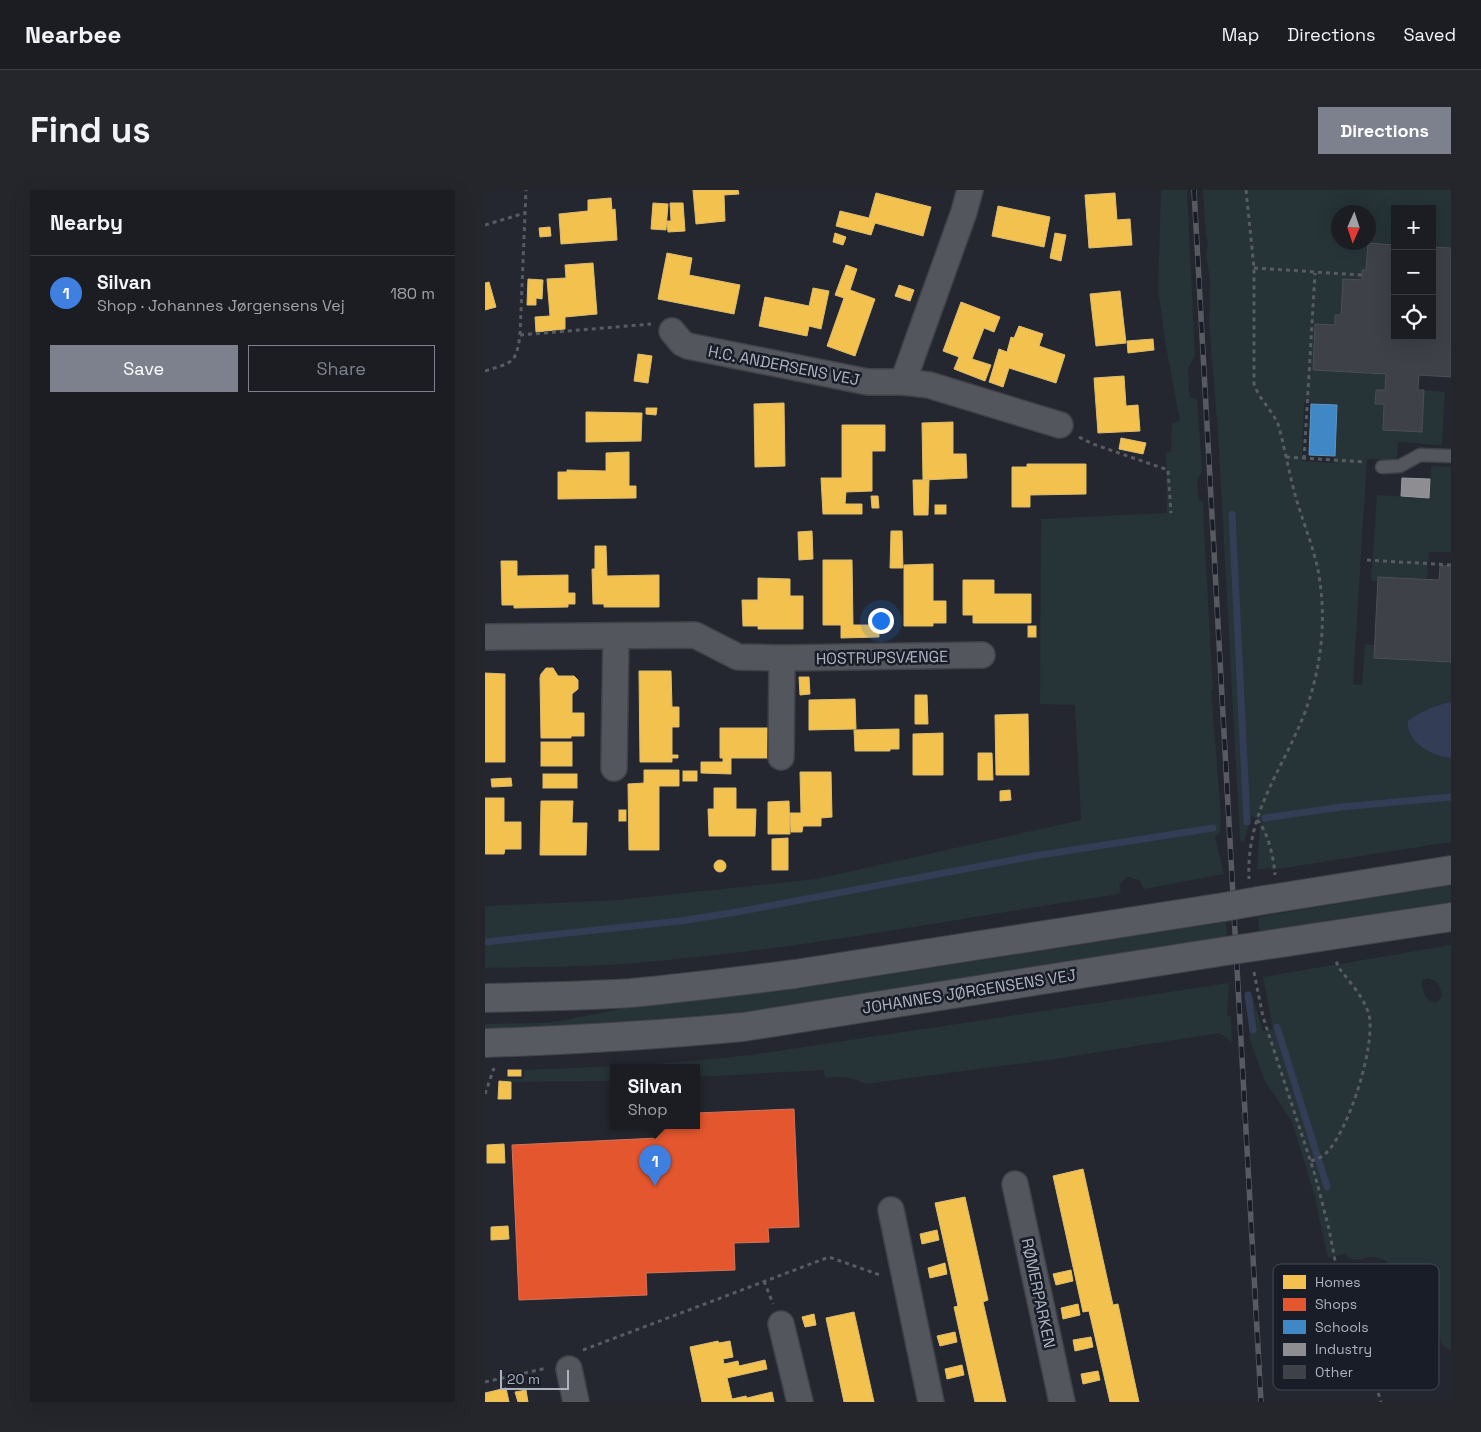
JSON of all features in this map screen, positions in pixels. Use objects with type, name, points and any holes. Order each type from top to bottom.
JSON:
[{"type":"street","points":[[903,382],[964,212],[970,190]]},
{"type":"street","name":"H.C. ANDERSENS VEJ","points":[[671,331],[682,343],[689,346],[868,382],[929,384],[1060,424]]},
{"type":"street","name":"HOSTRUPSVÆNGE","points":[[485,637],[695,635],[738,657],[982,656]]},
{"type":"street","points":[[614,768],[616,636]]},
{"type":"street","points":[[781,757],[782,658]]},
{"type":"street","points":[[485,998],[631,993],[795,974],[1224,907],[1254,895],[1451,870]]},
{"type":"street","name":"JOHANNES JØRGENSENS VEJ","points":[[485,1042],[569,1040],[743,1027],[1226,951],[1257,956],[1451,916]]},
{"type":"street","points":[[485,1017],[532,1013],[631,993]]},
{"type":"street","name":"RØMERPARKEN","points":[[1015,1184],[1062,1402]]},
{"type":"street","points":[[891,1210],[931,1402]]},
{"type":"street","points":[[781,1324],[800,1402]]},
{"type":"street","points":[[569,1369],[577,1402]]},
{"type":"lane","points":[[1382,467],[1400,466],[1420,455],[1451,456]]},
{"type":"path","points":[[485,371],[514,360],[520,335],[526,190]]},
{"type":"path","points":[[1245,190],[1254,268],[1254,384],[1258,394],[1275,418],[1317,569],[1323,604],[1322,642],[1316,675],[1305,713],[1263,802],[1257,819],[1249,864],[1254,895]]},
{"type":"path","points":[[485,225],[525,213]]},
{"type":"path","points":[[1254,268],[1362,275]]},
{"type":"path","points":[[1304,459],[1315,273]]},
{"type":"path","points":[[520,335],[647,324],[671,331]]},
{"type":"path","points":[[1060,424],[1093,444],[1168,470],[1171,513]]},
{"type":"path","points":[[1286,457],[1372,462],[1382,467]]},
{"type":"path","points":[[1367,560],[1451,565]]},
{"type":"path","points":[[1257,819],[1263,827],[1272,854],[1275,874]]},
{"type":"path","points":[[1257,956],[1255,984],[1263,1017],[1311,1161],[1329,1230],[1336,1264]]},
{"type":"path","points":[[1311,1161],[1326,1153],[1345,1121],[1357,1091],[1369,1042],[1370,1020],[1366,1006],[1338,967],[1336,959]]},
{"type":"path","points":[[485,1382],[551,1367],[569,1369],[584,1349],[829,1257],[906,1284]]},
{"type":"path","points":[[1377,1390],[1381,1402]]},
{"type":"shaded area","points":[[1161,190],[1187,190],[1195,357],[1188,368],[1189,387],[1190,398],[1197,399],[1202,471],[1197,480],[1199,500],[1203,502],[1213,690],[1211,691],[1221,815],[1220,833],[1215,837],[1224,874],[1144,889],[1139,880],[1128,877],[1119,884],[1121,893],[1113,895],[757,950],[618,964],[485,968],[485,906],[619,900],[816,879],[1081,820],[1075,705],[1040,704],[1041,519],[1167,513],[1166,453],[1171,451],[1172,423],[1180,421],[1166,347],[1158,290]]},
{"type":"shaded area","points":[[1203,190],[1451,190],[1451,248],[1436,247],[1436,205],[1391,205],[1391,245],[1376,244],[1376,205],[1331,205],[1331,250],[1368,250],[1366,270],[1362,270],[1362,280],[1343,279],[1341,315],[1335,315],[1335,325],[1315,324],[1313,370],[1386,374],[1385,390],[1376,390],[1375,403],[1384,404],[1383,430],[1422,432],[1424,390],[1445,392],[1442,445],[1398,442],[1397,460],[1367,459],[1353,684],[1362,685],[1365,644],[1374,645],[1374,658],[1451,662],[1451,702],[1436,705],[1409,721],[1445,758],[1451,758],[1451,842],[1271,870],[1270,868],[1257,870],[1260,822],[1251,815],[1244,842],[1240,840],[1218,432],[1209,324],[1210,281],[1206,253],[1208,242]],"holes":[[[1305,401],[1311,404],[1337,405],[1334,463],[1302,461],[1304,405]]]},
{"type":"shaded area","points":[[1431,466],[1451,467],[1451,552],[1429,552],[1427,579],[1378,577],[1378,581],[1371,581],[1377,495],[1429,498]]},
{"type":"shaded area","points":[[1451,885],[1451,902],[1259,931],[1258,917]]},
{"type":"shaded area","points":[[1226,922],[1227,936],[790,1007],[654,1021],[556,1028],[485,1029],[485,1024],[560,1021],[630,1007],[797,989]]},
{"type":"shaded area","points":[[1451,945],[1451,1351],[1443,1344],[1439,1334],[1439,1264],[1388,1264],[1385,1260],[1373,1257],[1355,1260],[1345,1254],[1328,1258],[1314,1194],[1292,1122],[1265,1081],[1250,1041],[1247,995],[1252,994],[1263,1031],[1273,1029],[1263,977]],"holes":[[[1428,978],[1438,984],[1442,995],[1438,1002],[1430,1001],[1423,989],[1422,981]]]},
{"type":"shaded area","points":[[1229,983],[1227,1015],[1231,1017],[1232,1042],[1219,1033],[1055,1059],[865,1084],[846,1078],[826,1078],[823,1070],[700,1077],[700,1064],[656,1064],[751,1055]]},
{"type":"shaded area","points":[[610,1066],[610,1081],[504,1082],[504,1079],[523,1079],[524,1070]]},
{"type":"water","points":[[1451,702],[1451,758],[1437,755],[1416,742],[1408,729],[1408,721],[1428,709]]},
{"type":"building: Homes","points":[[693,190],[738,190],[739,194],[724,195],[725,221],[696,224]]},
{"type":"building: Homes","points":[[876,193],[931,207],[923,236],[875,223],[871,235],[836,226],[840,211],[869,218]]},
{"type":"building: Homes","points":[[1115,193],[1117,220],[1130,219],[1132,245],[1089,248],[1085,195]]},
{"type":"building: Homes","points":[[611,198],[612,210],[615,209],[617,240],[561,244],[559,214],[588,211],[588,200]]},
{"type":"building: Homes","points":[[653,203],[668,204],[666,230],[651,229]]},
{"type":"building: Homes","points":[[670,203],[683,203],[685,231],[668,232],[667,221],[671,221]]},
{"type":"building: Homes","points":[[998,206],[1050,217],[1044,247],[992,236]]},
{"type":"building: Homes","points":[[550,227],[551,236],[540,237],[539,228]]},
{"type":"building: Homes","points":[[835,233],[846,237],[843,245],[833,242]]},
{"type":"building: Homes","points":[[1055,233],[1066,235],[1061,261],[1050,258]]},
{"type":"building: Homes","points":[[667,253],[692,258],[689,275],[740,285],[734,314],[658,299]]},
{"type":"building: Homes","points":[[593,263],[597,314],[565,317],[565,329],[536,332],[535,317],[550,316],[547,279],[566,278],[565,265]]},
{"type":"building: Homes","points":[[846,265],[857,269],[850,290],[875,299],[855,356],[827,346],[844,298],[835,295]]},
{"type":"building: Homes","points":[[528,279],[543,280],[542,299],[536,298],[536,305],[527,305]]},
{"type":"building: Homes","points":[[489,282],[496,307],[485,310],[485,283]]},
{"type":"building: Homes","points":[[899,285],[914,290],[910,301],[895,296]]},
{"type":"building: Homes","points":[[813,288],[829,291],[821,329],[809,326],[807,336],[759,326],[765,297],[809,306]]},
{"type":"building: Homes","points":[[1120,291],[1126,343],[1096,346],[1090,294]]},
{"type":"building: Homes","points":[[961,302],[1000,317],[994,332],[984,328],[972,359],[991,365],[985,381],[954,369],[959,357],[943,351]]},
{"type":"building: Homes","points":[[1019,326],[1043,334],[1039,346],[1065,355],[1056,383],[1009,368],[1003,387],[989,382],[999,349],[1007,352],[1011,337],[1014,338]]},
{"type":"building: Homes","points":[[1153,339],[1154,350],[1128,353],[1127,341]]},
{"type":"building: Homes","points":[[638,354],[652,356],[648,383],[634,381]]},
{"type":"building: Homes","points":[[1124,376],[1126,406],[1138,405],[1140,431],[1098,433],[1094,378]]},
{"type":"building: Homes","points":[[784,403],[785,466],[755,467],[754,404]]},
{"type":"building: Homes","points":[[646,408],[657,408],[656,415],[646,414]]},
{"type":"building: Homes","points":[[586,412],[642,413],[641,441],[586,442]]},
{"type":"building: Homes","points":[[953,422],[953,454],[966,454],[967,478],[923,480],[922,423]]},
{"type":"building: Homes","points":[[842,425],[885,425],[885,451],[872,451],[872,491],[846,492],[845,504],[862,504],[862,514],[823,514],[821,478],[842,478]]},
{"type":"building: Homes","points":[[1121,438],[1146,443],[1143,454],[1119,449]]},
{"type":"building: Homes","points":[[629,452],[629,486],[636,486],[636,498],[558,499],[558,472],[567,472],[567,470],[606,471],[606,453]]},
{"type":"building: Homes","points":[[1027,464],[1086,464],[1086,494],[1030,495],[1030,507],[1012,507],[1012,467],[1027,467]]},
{"type":"building: Homes","points":[[913,480],[929,480],[928,515],[914,515]]},
{"type":"building: Homes","points":[[871,496],[878,496],[879,508],[872,508]]},
{"type":"building: Homes","points":[[935,505],[946,505],[946,514],[935,514]]},
{"type":"building: Homes","points":[[812,531],[813,559],[799,560],[798,532]]},
{"type":"building: Homes","points":[[891,531],[902,531],[903,568],[890,568]]},
{"type":"building: Homes","points":[[595,546],[606,546],[607,576],[659,575],[659,607],[604,607],[604,604],[593,604],[592,569],[595,569]]},
{"type":"building: Homes","points":[[823,560],[852,560],[853,625],[887,625],[887,632],[879,632],[879,637],[841,638],[841,625],[823,625]]},
{"type":"building: Homes","points":[[501,561],[517,561],[517,576],[568,575],[568,593],[575,593],[575,604],[568,604],[568,607],[514,608],[514,605],[502,605]]},
{"type":"building: Homes","points":[[933,564],[933,601],[946,601],[946,623],[933,623],[933,626],[904,626],[904,565]]},
{"type":"building: Homes","points":[[758,578],[790,579],[790,596],[803,596],[803,629],[758,629],[758,626],[743,626],[742,600],[758,600]]},
{"type":"building: Homes","points":[[963,580],[994,580],[994,594],[1031,594],[1031,623],[973,623],[973,615],[963,615]]},
{"type":"building: Homes","points":[[1028,626],[1036,626],[1036,637],[1028,637]]},
{"type":"building: Homes","points":[[546,668],[553,668],[558,676],[574,676],[578,680],[578,689],[572,694],[572,713],[584,713],[584,736],[541,738],[540,678]]},
{"type":"building: Homes","points":[[639,671],[671,671],[672,707],[679,707],[679,727],[672,727],[672,755],[678,755],[678,758],[672,758],[672,762],[640,762]]},
{"type":"building: Homes","points":[[485,673],[505,674],[505,762],[485,762]]},
{"type":"building: Homes","points":[[799,677],[809,677],[810,694],[800,695]]},
{"type":"building: Homes","points":[[915,695],[927,695],[928,724],[915,724]]},
{"type":"building: Homes","points":[[855,699],[856,729],[809,730],[809,700]]},
{"type":"building: Homes","points":[[1028,714],[1029,775],[996,775],[995,715]]},
{"type":"building: Homes","points":[[720,728],[772,728],[772,758],[731,758],[731,774],[701,773],[701,762],[723,762],[723,758],[720,758]]},
{"type":"building: Homes","points":[[899,729],[899,749],[890,749],[890,751],[855,751],[854,730]]},
{"type":"building: Homes","points":[[943,733],[943,775],[913,775],[913,734]]},
{"type":"building: Homes","points":[[541,742],[572,742],[572,766],[541,766]]},
{"type":"building: Homes","points":[[978,753],[992,753],[993,780],[978,780]]},
{"type":"building: Homes","points":[[644,770],[679,770],[679,786],[659,786],[659,850],[629,850],[628,784],[644,783]]},
{"type":"building: Homes","points":[[683,771],[697,771],[697,781],[683,781]]},
{"type":"building: Homes","points":[[800,772],[831,772],[832,817],[821,818],[821,826],[803,826],[802,832],[791,832],[790,813],[801,813]]},
{"type":"building: Homes","points":[[543,774],[577,774],[577,788],[543,788]]},
{"type":"building: Homes","points":[[511,778],[512,786],[492,787],[491,779]]},
{"type":"building: Homes","points":[[714,788],[736,788],[736,809],[756,809],[755,836],[709,836],[708,809],[714,809]]},
{"type":"building: Homes","points":[[1010,790],[1011,800],[1000,801],[1000,791]]},
{"type":"building: Homes","points":[[485,798],[504,798],[504,822],[521,822],[521,849],[505,849],[504,854],[485,854]]},
{"type":"building: Homes","points":[[541,801],[573,801],[572,823],[587,823],[586,855],[540,855]]},
{"type":"building: Homes","points":[[789,801],[790,834],[768,834],[768,802]]},
{"type":"building: Homes","points":[[619,810],[626,810],[626,821],[619,821]]},
{"type":"building: Homes","points":[[788,838],[788,870],[772,870],[772,839]]},
{"type":"building: Homes","points":[[718,860],[722,860],[726,866],[722,872],[718,872],[714,868],[714,864]]},
{"type":"building: Homes","points":[[508,1070],[521,1070],[521,1076],[508,1076]]},
{"type":"building: Homes","points":[[499,1081],[511,1082],[511,1099],[498,1099]]},
{"type":"building: Homes","points":[[504,1144],[505,1163],[487,1163],[487,1145]]},
{"type":"building: Homes","points":[[1083,1169],[1113,1305],[1118,1304],[1139,1402],[1110,1402],[1089,1311],[1083,1312],[1053,1176]]},
{"type":"building: Homes","points":[[965,1197],[988,1300],[983,1302],[1006,1402],[975,1402],[954,1307],[958,1306],[935,1203]]},
{"type":"building: Homes","points":[[508,1226],[509,1239],[491,1240],[491,1227]]},
{"type":"building: Homes","points":[[937,1230],[939,1240],[922,1244],[920,1234]]},
{"type":"building: Homes","points":[[945,1263],[947,1274],[930,1278],[928,1268]]},
{"type":"building: Homes","points":[[1071,1270],[1073,1281],[1056,1285],[1053,1274]]},
{"type":"building: Homes","points":[[1078,1304],[1080,1315],[1063,1319],[1061,1308]]},
{"type":"building: Homes","points":[[854,1312],[874,1402],[844,1402],[826,1318]]},
{"type":"building: Homes","points":[[814,1314],[816,1325],[805,1327],[802,1317]]},
{"type":"building: Homes","points":[[955,1332],[957,1342],[940,1346],[937,1336]]},
{"type":"building: Homes","points":[[1091,1337],[1093,1347],[1075,1351],[1073,1340]]},
{"type":"building: Homes","points":[[718,1341],[719,1343],[730,1341],[733,1357],[723,1359],[724,1364],[738,1361],[739,1366],[765,1360],[767,1369],[727,1378],[732,1399],[746,1396],[747,1398],[772,1392],[774,1402],[702,1402],[690,1347]]},
{"type":"building: Homes","points":[[962,1365],[964,1375],[947,1379],[945,1369]]},
{"type":"building: Homes","points":[[1098,1371],[1100,1380],[1083,1384],[1081,1374]]},
{"type":"building: Homes","points":[[506,1388],[509,1402],[485,1402],[485,1393]]},
{"type":"building: Homes","points":[[526,1390],[528,1402],[518,1402],[515,1392]]},
{"type":"building: Shops","points":[[794,1109],[799,1227],[768,1228],[769,1242],[734,1243],[735,1270],[646,1273],[647,1295],[519,1300],[512,1145],[658,1138],[657,1129],[700,1129],[700,1113]]},
{"type":"building: Schools","points":[[1311,404],[1337,405],[1335,456],[1309,455]]},
{"type":"building: Industry","points":[[1402,478],[1430,479],[1429,498],[1401,496]]},
{"type":"building: Other","points":[[1376,244],[1391,245],[1391,340],[1436,340],[1436,247],[1451,248],[1451,377],[1419,375],[1418,390],[1424,390],[1422,432],[1383,430],[1384,404],[1375,404],[1376,390],[1385,390],[1386,374],[1313,370],[1315,324],[1335,325],[1335,315],[1341,315],[1343,279],[1362,280],[1362,270],[1366,270],[1367,250],[1376,250]]},
{"type":"building: Other","points":[[1440,566],[1451,566],[1451,662],[1374,658],[1378,577],[1439,580]]},
{"type":"waterway","points":[[1232,514],[1247,822]]},
{"type":"waterway","points":[[1265,818],[1341,807],[1451,797]]},
{"type":"waterway","points":[[485,942],[680,921],[1034,856],[1213,828]]},
{"type":"waterway","points":[[1248,995],[1253,1030]]},
{"type":"waterway","points":[[1277,1027],[1327,1187]]},
{"type":"railway","points":[[1194,190],[1261,1402]]},
{"type":"place","name":"Silvan","points":[[655,1186]]}]
